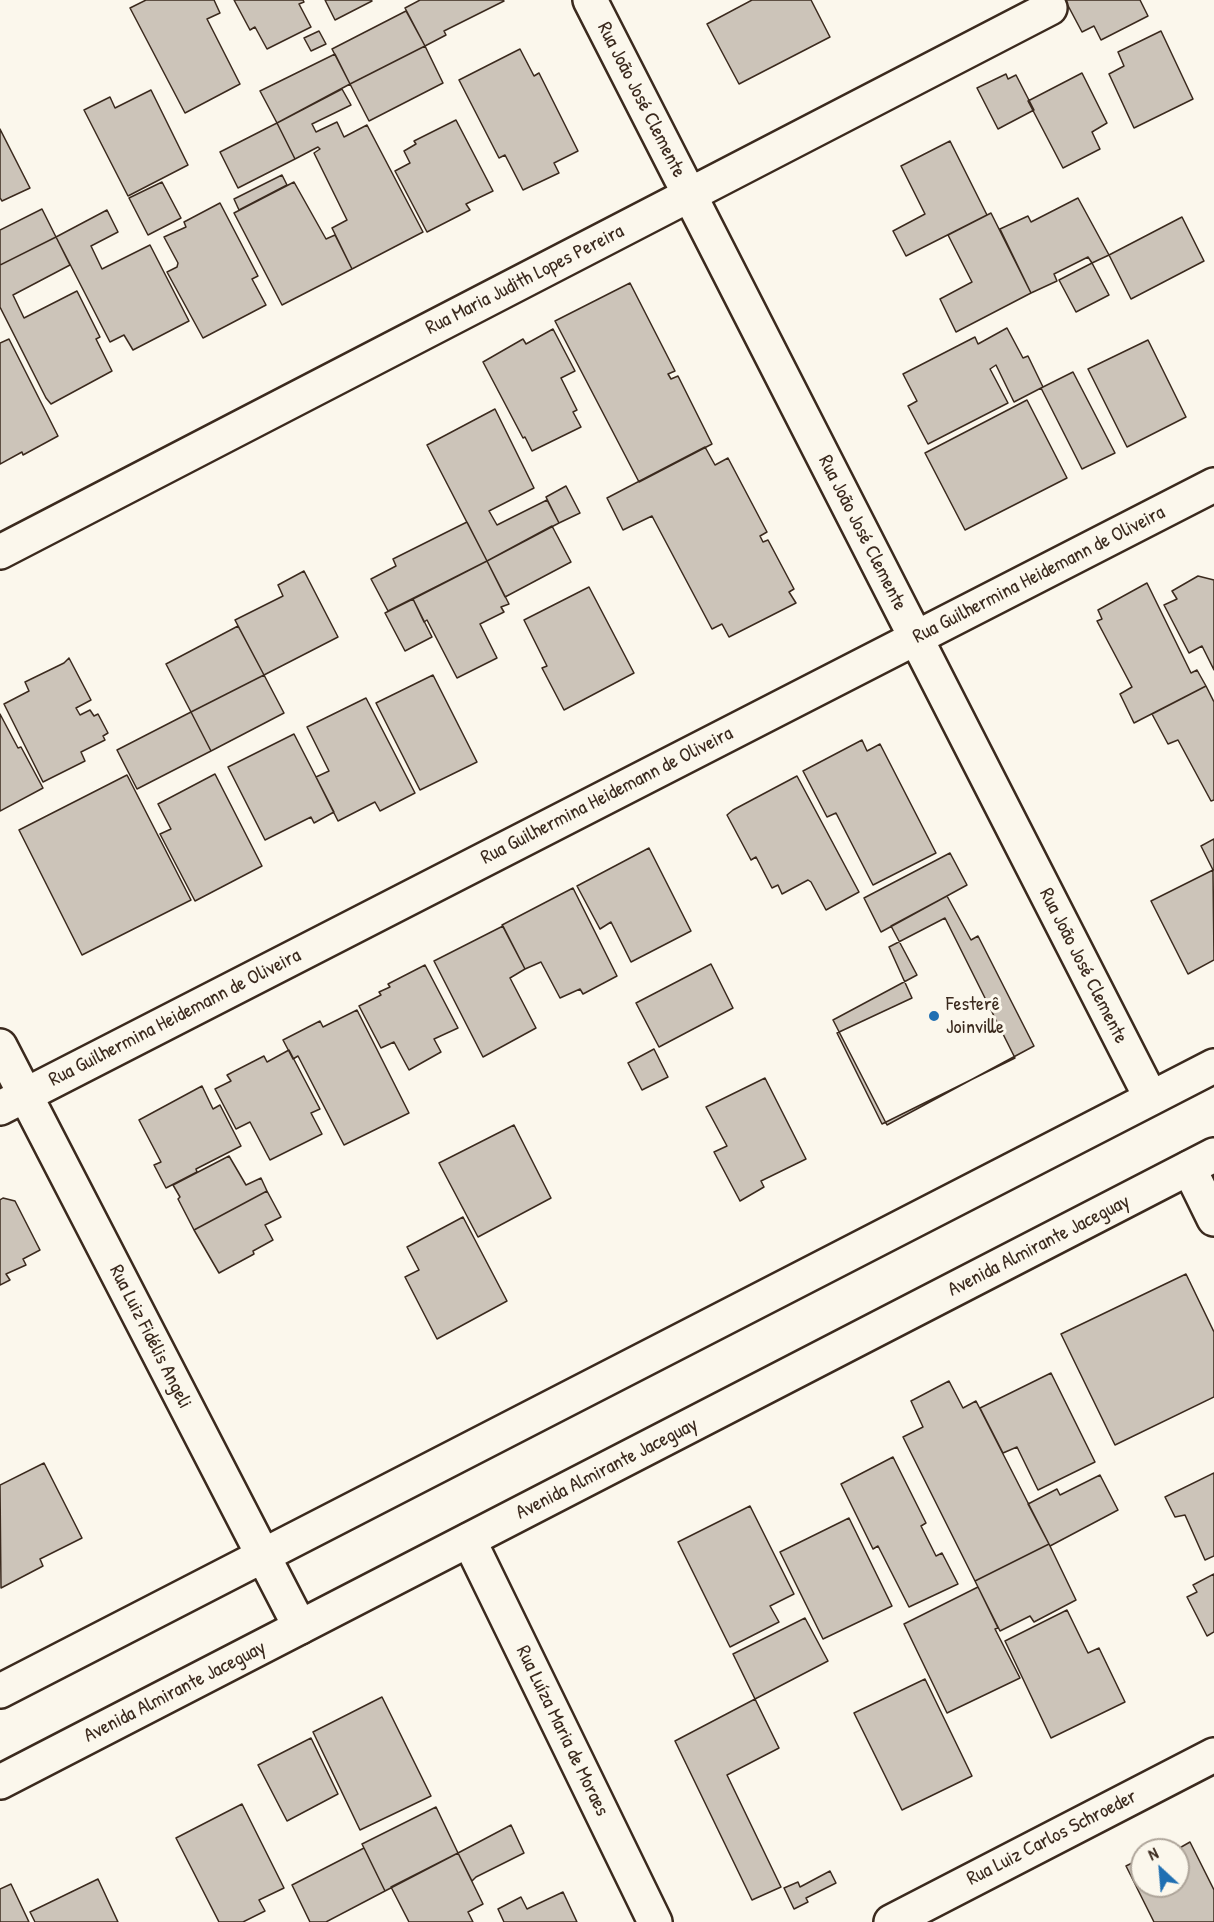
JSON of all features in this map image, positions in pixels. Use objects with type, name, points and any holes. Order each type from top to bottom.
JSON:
[{"type":"street","name":"Rua João José Clemente","points":[[590,0],[1150,1098]]},
{"type":"street","name":"Rua Maria Judith Lopes Pereira","points":[[0,552],[1050,8]]},
{"type":"street","name":"Rua Guilhermina Heidemann de Oliveira","points":[[12,1101],[1214,485]]},
{"type":"street","name":"Rua Luiz Fidélis Angeli","points":[[0,1046],[12,1101],[263,1555],[300,1627]]},
{"type":"street","points":[[0,1691],[1214,1066]]},
{"type":"street","points":[[1201,1161],[1214,1219]]},
{"type":"street","name":"Avenida Almirante Jaceguay","points":[[0,1782],[1201,1161]]},
{"type":"street","name":"Rua Luíza Maria de Moraes","points":[[469,1540],[655,1922]]},
{"type":"street","name":"Rua Luiz Carlos Schroeder","points":[[891,1922],[1214,1755]]},
{"type":"building","points":[[146,0],[214,0],[220,13],[207,19],[240,84],[185,113],[130,8]]},
{"type":"building","points":[[234,0],[303,0],[304,2],[299,4],[311,27],[267,49],[255,27],[250,30]]},
{"type":"building","points":[[325,0],[371,0],[372,1],[335,20]]},
{"type":"building","points":[[420,0],[504,1],[444,31],[446,35],[425,46],[405,8]]},
{"type":"building","points":[[752,0],[811,0],[830,37],[739,84],[707,24]]},
{"type":"building","points":[[1065,0],[1140,0],[1148,16],[1101,40],[1094,26],[1082,32]]},
{"type":"building","points":[[406,11],[425,46],[350,84],[332,49]]},
{"type":"building","points":[[319,31],[326,44],[311,51],[304,38]]},
{"type":"building","points":[[1161,31],[1193,99],[1134,128],[1109,74],[1124,66],[1118,52]]},
{"type":"building","points":[[425,46],[443,83],[369,121],[350,84]]},
{"type":"building","points":[[520,49],[534,76],[539,73],[578,151],[554,163],[559,173],[523,190],[505,155],[499,158],[459,80]]},
{"type":"building","points":[[335,54],[350,84],[277,123],[260,91]]},
{"type":"building","points":[[1082,73],[1107,123],[1092,132],[1100,149],[1063,168],[1028,101]]},
{"type":"building","points":[[1006,74],[1008,79],[1016,75],[1034,110],[998,129],[977,88]]},
{"type":"building","points":[[342,89],[351,105],[312,124],[316,132],[337,122],[344,137],[367,125],[423,232],[352,269],[332,228],[347,220],[314,153],[320,149],[318,147],[295,159],[277,123]]},
{"type":"building","points":[[151,90],[188,165],[128,196],[84,110],[110,97],[115,108]]},
{"type":"building","points":[[456,120],[493,191],[466,204],[470,210],[427,232],[395,171],[410,163],[404,151],[416,144],[414,141]]},
{"type":"building","points":[[277,123],[295,159],[238,188],[220,152]]},
{"type":"building","points":[[0,129],[30,188],[2,201],[0,198]]},
{"type":"building","points":[[950,141],[987,215],[906,256],[893,231],[925,214],[901,166]]},
{"type":"building","points":[[282,175],[287,185],[239,210],[234,199]]},
{"type":"building","points":[[162,182],[181,218],[148,235],[129,198]]},
{"type":"building","points":[[294,182],[326,239],[335,235],[352,269],[282,305],[234,213]]},
{"type":"building","points":[[1078,198],[1109,255],[1092,263],[1088,257],[1054,274],[1057,281],[1031,293],[1000,229],[1028,216],[1031,222]]},
{"type":"building","points":[[220,203],[258,276],[252,279],[266,305],[203,338],[167,272],[177,267],[178,263],[164,237],[186,227],[184,222]]},
{"type":"building","points":[[42,209],[56,237],[0,265],[0,230]]},
{"type":"building","points":[[107,210],[118,232],[91,246],[102,269],[150,245],[189,321],[133,350],[124,335],[110,342],[56,237]]},
{"type":"building","points":[[991,213],[1031,293],[956,332],[940,299],[972,282],[948,235]]},
{"type":"building","points":[[1182,217],[1204,261],[1131,299],[1109,255]]},
{"type":"building","points":[[56,237],[70,265],[13,295],[24,318],[77,291],[100,337],[96,339],[112,371],[51,404],[0,307],[0,265]]},
{"type":"building","points":[[1092,263],[1109,295],[1076,312],[1059,280]]},
{"type":"building","points":[[630,283],[675,371],[668,374],[671,379],[678,376],[712,444],[639,482],[555,321]]},
{"type":"building","points":[[1007,328],[1023,358],[1028,356],[1043,387],[1014,402],[996,365],[990,369],[1008,403],[928,444],[908,406],[917,401],[903,374],[975,337],[978,344]]},
{"type":"building","points":[[553,329],[575,371],[561,378],[577,410],[573,412],[581,427],[532,451],[483,362],[523,339],[526,344]]},
{"type":"building","points":[[9,339],[58,436],[23,455],[22,452],[0,464],[0,343]]},
{"type":"building","points":[[1148,340],[1186,417],[1127,447],[1088,369]]},
{"type":"building","points":[[1073,372],[1115,453],[1082,469],[1041,388]]},
{"type":"building","points":[[1027,400],[1067,478],[965,530],[925,453]]},
{"type":"building","points":[[495,409],[534,488],[489,511],[497,525],[547,500],[559,523],[487,561],[427,445]]},
{"type":"building","points":[[705,447],[715,465],[728,458],[767,532],[760,536],[763,542],[768,540],[794,589],[789,592],[796,603],[729,637],[722,624],[712,629],[652,516],[623,530],[607,498]]},
{"type":"building","points":[[566,486],[580,513],[559,523],[546,497]]},
{"type":"building","points":[[467,522],[487,561],[388,611],[371,579],[396,566],[393,559]]},
{"type":"building","points":[[552,526],[571,562],[505,597],[487,561]]},
{"type":"building","points":[[487,561],[509,604],[501,607],[504,612],[480,624],[497,658],[457,678],[427,620],[424,622],[413,599]]},
{"type":"building","points":[[304,571],[338,637],[264,675],[235,620],[283,596],[278,585]]},
{"type":"building","points":[[1198,576],[1214,580],[1214,670],[1202,646],[1189,653],[1164,605],[1177,599],[1172,591]]},
{"type":"building","points":[[1147,583],[1191,673],[1197,670],[1206,686],[1134,723],[1120,694],[1132,687],[1097,621],[1102,619],[1098,610]]},
{"type":"building","points":[[589,587],[634,673],[564,710],[542,668],[547,666],[524,620]]},
{"type":"building","points":[[413,599],[432,637],[405,651],[385,613]]},
{"type":"building","points":[[238,626],[264,675],[191,712],[166,664]]},
{"type":"building","points":[[69,658],[91,700],[76,708],[80,715],[90,710],[94,716],[98,714],[108,733],[103,736],[105,740],[81,752],[85,761],[43,782],[4,704],[29,691],[25,682],[64,663]]},
{"type":"building","points":[[264,675],[284,713],[211,751],[191,712]]},
{"type":"building","points":[[433,675],[477,762],[420,790],[376,703]]},
{"type":"building","points":[[1206,686],[1214,702],[1214,800],[1211,801],[1178,740],[1168,744],[1152,714]]},
{"type":"building","points":[[366,698],[415,793],[380,811],[375,802],[338,821],[316,777],[329,771],[307,727]]},
{"type":"building","points":[[191,712],[211,751],[137,789],[117,750]]},
{"type":"building","points":[[0,714],[43,788],[0,811]]},
{"type":"building","points":[[294,734],[334,812],[314,823],[311,817],[265,840],[228,767]]},
{"type":"building","points":[[862,740],[867,751],[880,744],[936,853],[873,885],[836,813],[827,817],[803,771]]},
{"type":"building","points":[[215,774],[262,866],[195,901],[160,834],[171,829],[158,804]]},
{"type":"building","points":[[127,775],[191,900],[82,955],[19,830]]},
{"type":"building","points":[[797,776],[859,892],[826,910],[808,880],[782,894],[778,885],[772,888],[756,857],[751,860],[727,815]]},
{"type":"building","points":[[1214,839],[1214,870],[1213,870],[1201,846]]},
{"type":"building","points":[[649,848],[691,931],[631,962],[611,922],[600,929],[577,886]]},
{"type":"building","points":[[950,853],[967,885],[881,932],[864,898]]},
{"type":"building","points":[[1213,870],[1214,960],[1188,974],[1151,901]]},
{"type":"building","points":[[573,888],[617,976],[583,994],[580,989],[560,998],[541,962],[525,969],[502,925]]},
{"type":"building","name":"Festerê Joinville","points":[[947,896],[971,940],[978,936],[1034,1046],[887,1125],[833,1020],[917,975],[891,926]]},
{"type":"building","name":"Festerê Joinville","points":[[945,918],[1015,1058],[882,1124],[837,1033],[912,998],[889,947]]},
{"type":"building","points":[[503,926],[525,969],[510,978],[536,1028],[483,1057],[434,961]]},
{"type":"building","points":[[711,964],[733,1008],[659,1047],[636,1003]]},
{"type":"building","points":[[425,965],[458,1028],[434,1039],[441,1052],[409,1070],[394,1042],[381,1048],[359,1006],[381,995],[379,992],[390,987],[388,984]]},
{"type":"building","points":[[357,1010],[409,1113],[344,1145],[298,1056],[293,1059],[283,1040],[320,1021],[323,1027]]},
{"type":"building","points":[[654,1049],[668,1077],[642,1090],[628,1063]]},
{"type":"building","points":[[289,1050],[320,1109],[311,1113],[322,1134],[270,1160],[250,1122],[236,1129],[215,1089],[231,1081],[227,1075],[264,1056],[267,1062]]},
{"type":"building","points":[[765,1078],[806,1159],[761,1181],[764,1187],[740,1201],[714,1152],[727,1146],[706,1107]]},
{"type":"building","points":[[202,1086],[213,1109],[220,1105],[241,1146],[196,1169],[197,1172],[166,1188],[154,1165],[161,1162],[139,1120]]},
{"type":"building","points":[[514,1125],[551,1198],[478,1237],[439,1163]]},
{"type":"building","points":[[229,1156],[246,1185],[261,1178],[267,1191],[194,1230],[173,1185]]},
{"type":"building","points":[[267,1191],[281,1217],[265,1225],[273,1240],[253,1251],[254,1254],[219,1273],[194,1230]]},
{"type":"building","points":[[3,1198],[15,1201],[40,1250],[23,1259],[26,1265],[6,1274],[10,1280],[0,1285],[0,1200]]},
{"type":"building","points":[[463,1217],[507,1301],[437,1339],[405,1277],[419,1270],[407,1247]]},
{"type":"building","points":[[1186,1274],[1214,1332],[1214,1397],[1115,1445],[1061,1334]]},
{"type":"building","points":[[1051,1373],[1095,1462],[1038,1490],[1017,1447],[1003,1453],[980,1408]]},
{"type":"building","points":[[949,1381],[963,1408],[976,1401],[1049,1544],[975,1581],[903,1437],[923,1427],[911,1401]]},
{"type":"building","points":[[893,1457],[926,1523],[921,1526],[936,1556],[942,1553],[958,1584],[909,1607],[878,1546],[873,1549],[841,1484]]},
{"type":"building","points":[[44,1463],[82,1538],[40,1559],[43,1566],[1,1588],[0,1485]]},
{"type":"building","points":[[1214,1473],[1214,1556],[1205,1560],[1185,1515],[1175,1517],[1165,1497]]},
{"type":"building","points":[[1100,1475],[1118,1510],[1050,1546],[1028,1504],[1057,1489],[1060,1495]]},
{"type":"building","points":[[750,1506],[794,1594],[770,1606],[779,1622],[730,1647],[678,1542]]},
{"type":"building","points":[[849,1518],[892,1606],[823,1639],[780,1552]]},
{"type":"building","points":[[1049,1544],[1076,1600],[1034,1622],[1030,1616],[1000,1631],[975,1581]]},
{"type":"building","points":[[1214,1574],[1214,1632],[1207,1636],[1187,1597],[1197,1592],[1193,1585]]},
{"type":"building","points":[[978,1587],[998,1628],[995,1629],[1020,1678],[947,1713],[904,1624]]},
{"type":"building","points":[[1067,1610],[1088,1653],[1099,1648],[1125,1702],[1051,1738],[1005,1641]]},
{"type":"building","points":[[805,1618],[828,1661],[755,1699],[733,1654]]},
{"type":"building","points":[[925,1679],[972,1776],[902,1810],[854,1713]]},
{"type":"building","points":[[382,1697],[431,1796],[360,1830],[313,1732]]},
{"type":"building","points":[[755,1699],[779,1748],[727,1775],[781,1887],[752,1900],[675,1741]]},
{"type":"building","points":[[311,1738],[338,1794],[287,1821],[258,1765]]},
{"type":"building","points":[[242,1804],[284,1888],[259,1900],[265,1911],[243,1922],[219,1922],[176,1838]]},
{"type":"building","points":[[436,1807],[458,1853],[385,1891],[362,1844]]},
{"type":"building","points":[[511,1825],[524,1853],[472,1881],[458,1853]]},
{"type":"building","points":[[1190,1842],[1214,1890],[1214,1922],[1154,1922],[1142,1898],[1190,1898]]},
{"type":"building","points":[[364,1848],[385,1891],[326,1922],[310,1922],[292,1885]]},
{"type":"building","points":[[458,1853],[483,1904],[468,1912],[473,1922],[409,1922],[391,1887]]},
{"type":"building","points":[[830,1871],[836,1883],[806,1898],[808,1902],[794,1909],[784,1888],[798,1882],[800,1887]]},
{"type":"building","points":[[98,1879],[118,1922],[35,1922],[30,1912]]},
{"type":"building","points":[[11,1884],[29,1922],[0,1922],[0,1889]]},
{"type":"building","points":[[563,1892],[577,1922],[504,1922],[498,1909],[521,1897],[527,1909]]},
{"type":"place","name":"Festerê Joinville","points":[[934,1016]]}]
